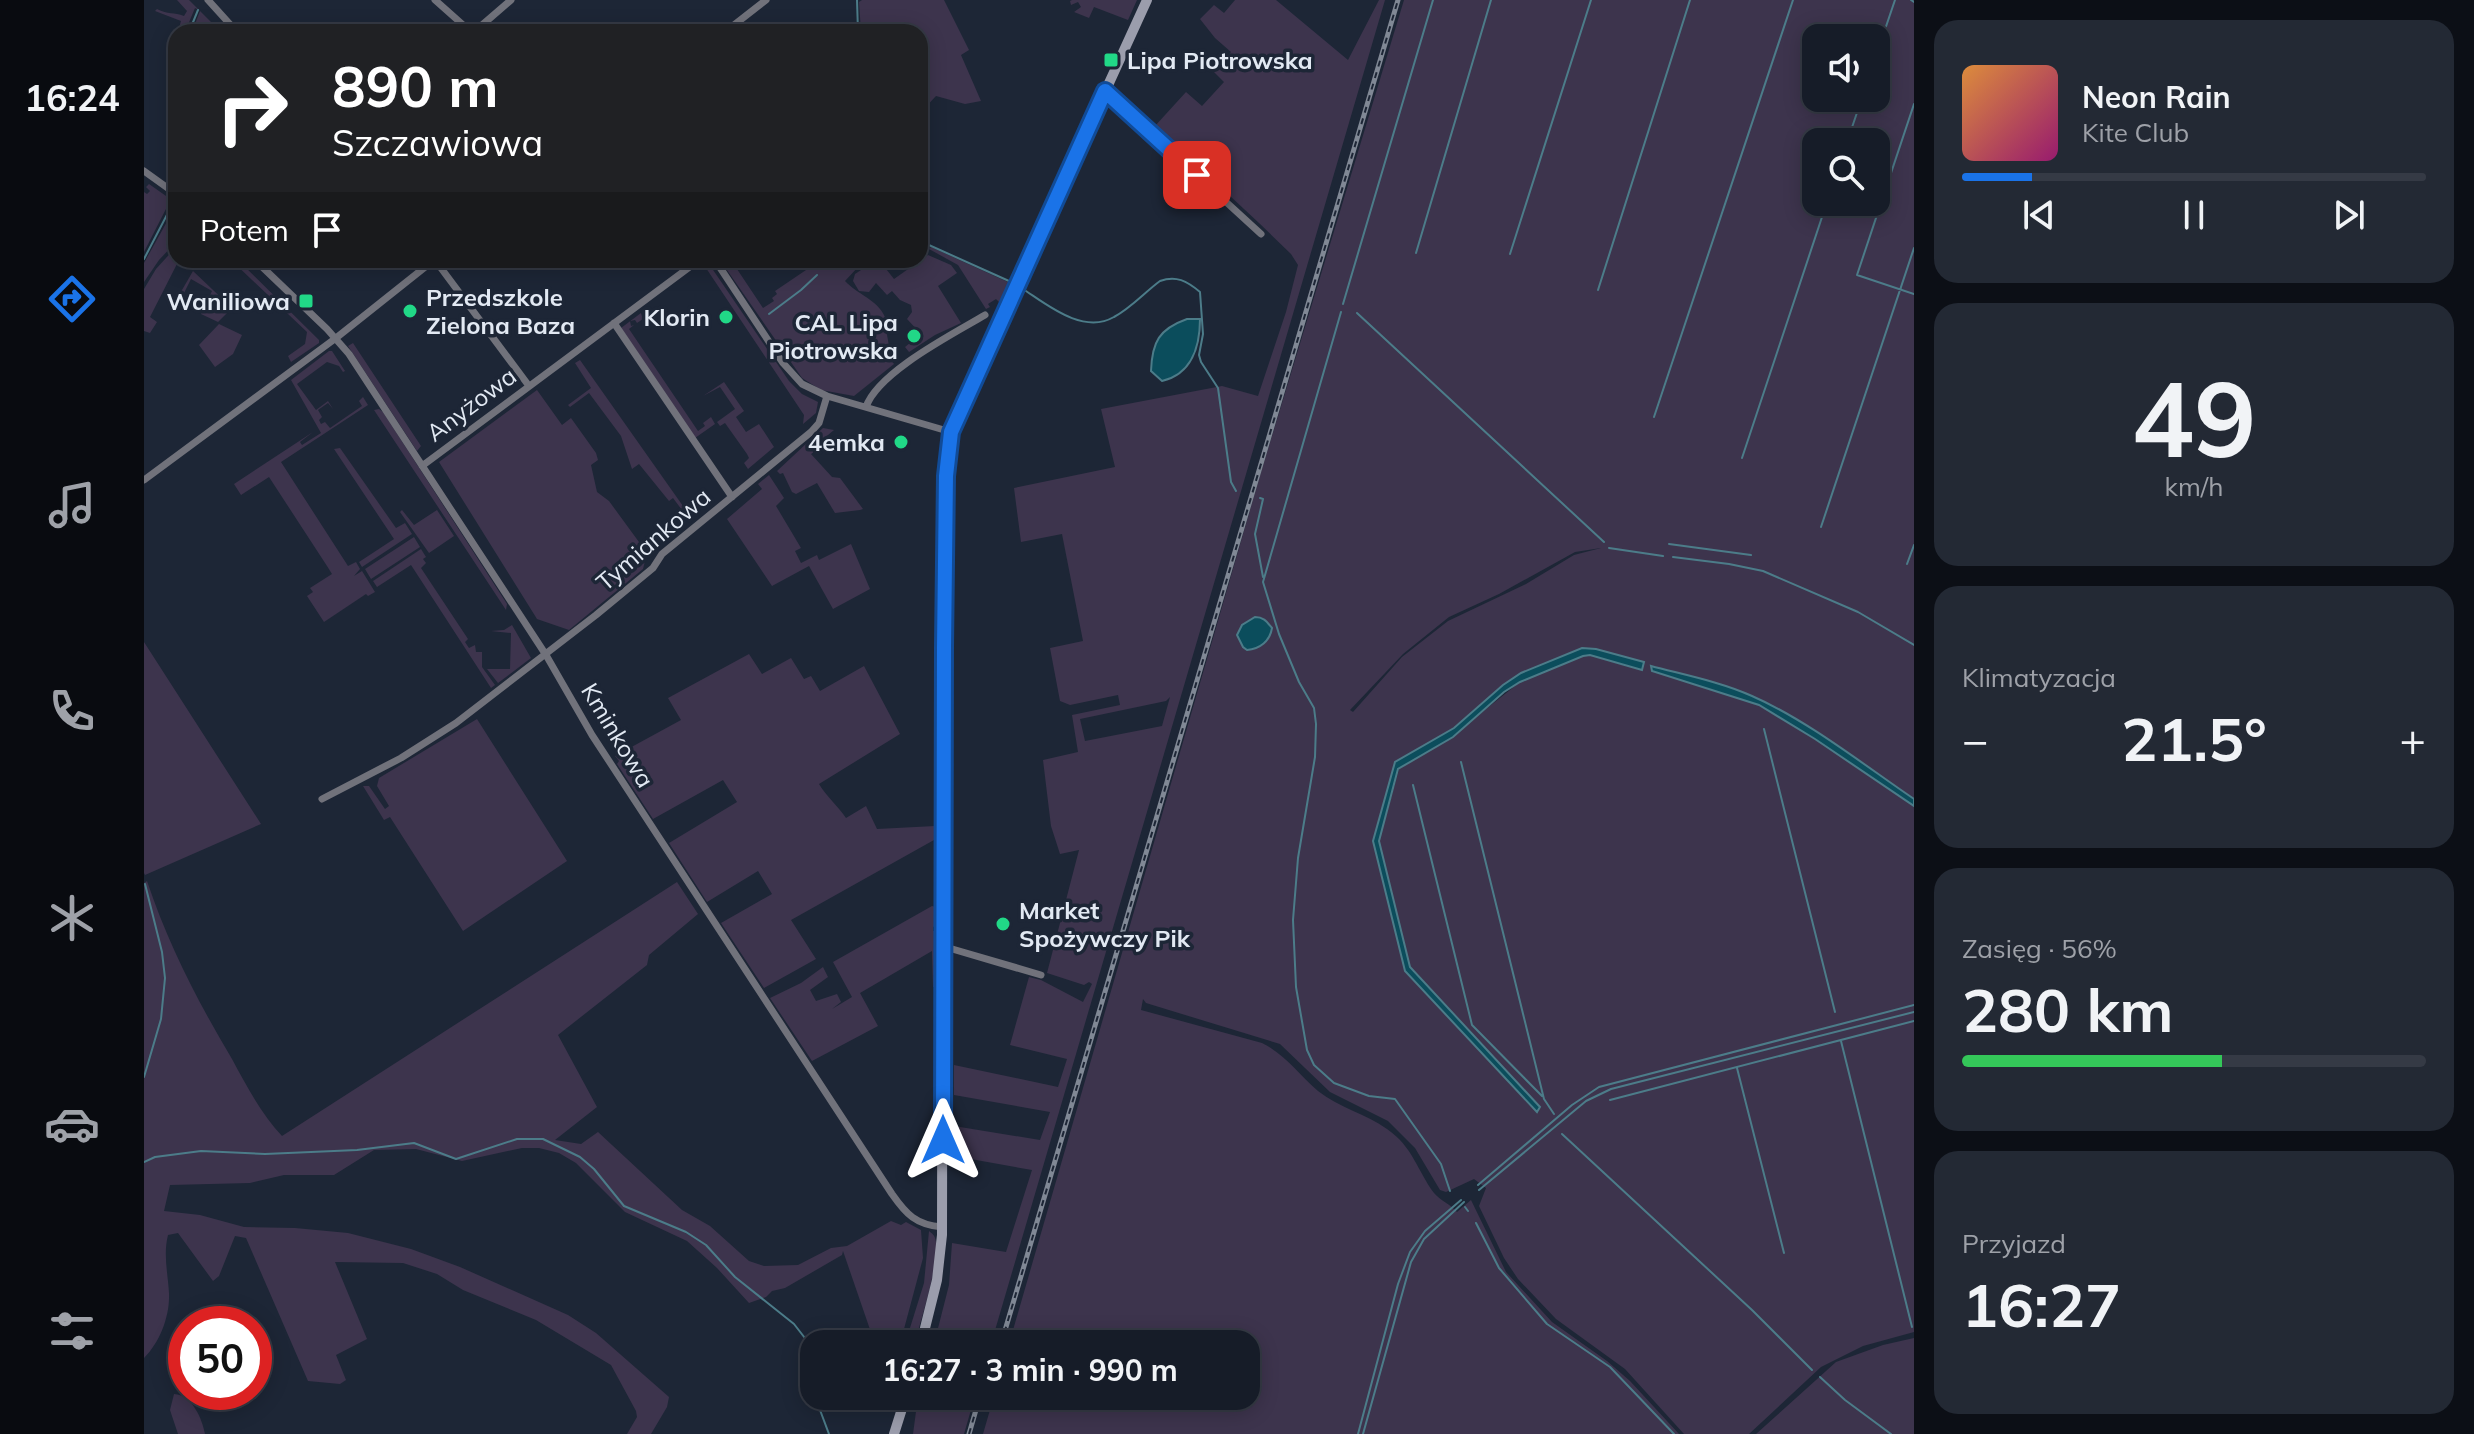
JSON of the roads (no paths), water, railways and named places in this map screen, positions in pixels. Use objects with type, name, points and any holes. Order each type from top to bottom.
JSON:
[{"type":"main road","points":[[925,1330],[933,1299],[942,1227],[946,494],[951,432],[1147,0]]},
{"type":"main road","points":[[894,1434],[902,1410]]},
{"type":"street","points":[[208,0],[230,24]]},
{"type":"street","points":[[435,0],[464,24]]},
{"type":"street","points":[[482,24],[511,0]]},
{"type":"street","points":[[735,24],[766,0]]},
{"type":"street","points":[[1105,91],[1261,234]]},
{"type":"street","points":[[144,171],[168,188]]},
{"type":"street","name":"Kminkowa","points":[[263,268],[336,338],[546,655],[592,735],[883,1181],[913,1220],[942,1227]]},
{"type":"street","points":[[144,480],[425,268]]},
{"type":"street","points":[[441,268],[529,386]]},
{"type":"street","name":"Anyżowa","points":[[422,466],[688,268]]},
{"type":"street","points":[[720,268],[792,374],[805,386],[827,396],[951,432]]},
{"type":"street","points":[[866,407],[871,394],[883,382],[920,354],[985,315]]},
{"type":"street","points":[[614,323],[732,497]]},
{"type":"street","name":"Tymiankowa","points":[[322,799],[401,758],[452,726],[546,655],[653,568],[662,554],[811,432],[819,423],[827,396]]},
{"type":"street","points":[[942,946],[1041,975]]},
{"type":"water","points":[[1187,319],[1200,319],[1196,349],[1181,372],[1162,381],[1151,371],[1155,344],[1170,327]]},
{"type":"water","points":[[1255,617],[1267,622],[1272,628],[1271,633],[1264,644],[1247,650],[1237,635],[1242,625]]},
{"type":"water","points":[[1582,648],[1644,662],[1642,670],[1590,655],[1583,656],[1520,682],[1504,692],[1453,737],[1398,769],[1379,841],[1410,967],[1540,1107],[1537,1112],[1405,971],[1373,841],[1395,762],[1454,728],[1521,673]]},
{"type":"water","points":[[1651,666],[1728,687],[1773,706],[1835,744],[1914,799],[1914,806],[1759,705],[1652,671]]},
{"type":"waterway","points":[[857,0],[858,24]]},
{"type":"waterway","points":[[1343,304],[1433,0]]},
{"type":"waterway","points":[[1416,253],[1491,0]]},
{"type":"waterway","points":[[1510,254],[1591,0]]},
{"type":"waterway","points":[[1598,290],[1690,0]]},
{"type":"waterway","points":[[1654,417],[1793,0]]},
{"type":"waterway","points":[[1887,24],[1895,0]]},
{"type":"waterway","points":[[192,24],[198,10]]},
{"type":"waterway","points":[[1914,104],[1857,275],[1914,294]]},
{"type":"waterway","points":[[1852,128],[1857,112]]},
{"type":"waterway","points":[[144,259],[168,213]]},
{"type":"waterway","points":[[1742,458],[1822,216]]},
{"type":"waterway","points":[[928,245],[1009,281]]},
{"type":"waterway","points":[[1821,527],[1914,248]]},
{"type":"waterway","points":[[769,314],[817,275]]},
{"type":"waterway","points":[[1026,291],[1068,316],[1091,322],[1114,317],[1166,279],[1181,280],[1200,292],[1203,334],[1199,355],[1218,388],[1231,482],[1236,491]]},
{"type":"waterway","points":[[1341,312],[1263,582],[1279,634],[1299,682],[1314,708],[1316,724],[1315,757],[1298,858],[1293,920],[1296,987],[1307,1050],[1314,1065],[1334,1083],[1369,1096],[1395,1099],[1441,1164],[1450,1191]]},
{"type":"waterway","points":[[1357,313],[1604,542]]},
{"type":"waterway","points":[[1260,498],[1263,499],[1255,534],[1263,577]]},
{"type":"waterway","points":[[1669,544],[1751,555]]},
{"type":"waterway","points":[[1907,564],[1914,545]]},
{"type":"waterway","points":[[1609,548],[1663,556]]},
{"type":"waterway","points":[[1673,557],[1763,571],[1858,612],[1914,645]]},
{"type":"waterway","points":[[1764,729],[1835,1012]]},
{"type":"waterway","points":[[1461,762],[1544,1099],[1554,1114]]},
{"type":"waterway","points":[[1413,785],[1472,1025],[1542,1096]]},
{"type":"waterway","points":[[144,1077],[161,1019],[165,978],[162,952],[145,884]]},
{"type":"waterway","points":[[1478,1185],[1572,1105],[1599,1087],[1914,1005]]},
{"type":"waterway","points":[[1479,1190],[1586,1101],[1611,1089],[1914,1012]]},
{"type":"waterway","points":[[1610,1100],[1914,1021]]},
{"type":"waterway","points":[[1841,1041],[1912,1327]]},
{"type":"waterway","points":[[1737,1068],[1784,1253]]},
{"type":"waterway","points":[[1562,1134],[1752,1310],[1812,1370]]},
{"type":"waterway","points":[[144,1162],[155,1157],[201,1151],[265,1154],[357,1150],[414,1143],[456,1159],[517,1139],[543,1139],[580,1157],[624,1206],[686,1232],[706,1245],[735,1277],[800,1332]]},
{"type":"waterway","points":[[1358,1434],[1398,1284],[1410,1252],[1425,1231],[1461,1200]]},
{"type":"waterway","points":[[1363,1434],[1411,1262],[1424,1239],[1464,1202]]},
{"type":"waterway","points":[[1465,1207],[1468,1211]]},
{"type":"waterway","points":[[1476,1223],[1499,1268],[1547,1324],[1610,1367],[1674,1434]]},
{"type":"waterway","points":[[1820,1377],[1891,1434]]},
{"type":"waterway","points":[[820,1410],[829,1434]]},
{"type":"railway","points":[[1005,1330],[1398,0]]},
{"type":"railway","points":[[969,1434],[976,1410]]},
{"type":"place","name":"Lipa Piotrowska","points":[[1111,60]]},
{"type":"place","name":"Waniliowa","points":[[306,301]]},
{"type":"place","name":"Przedszkole Zielona Baza","points":[[410,311]]},
{"type":"place","name":"Klorin","points":[[726,317]]},
{"type":"place","name":"CAL Lipa Piotrowska","points":[[914,336]]},
{"type":"place","name":"4emka","points":[[901,442]]},
{"type":"place","name":"Market Spożywczy Pik","points":[[1003,924]]}]
